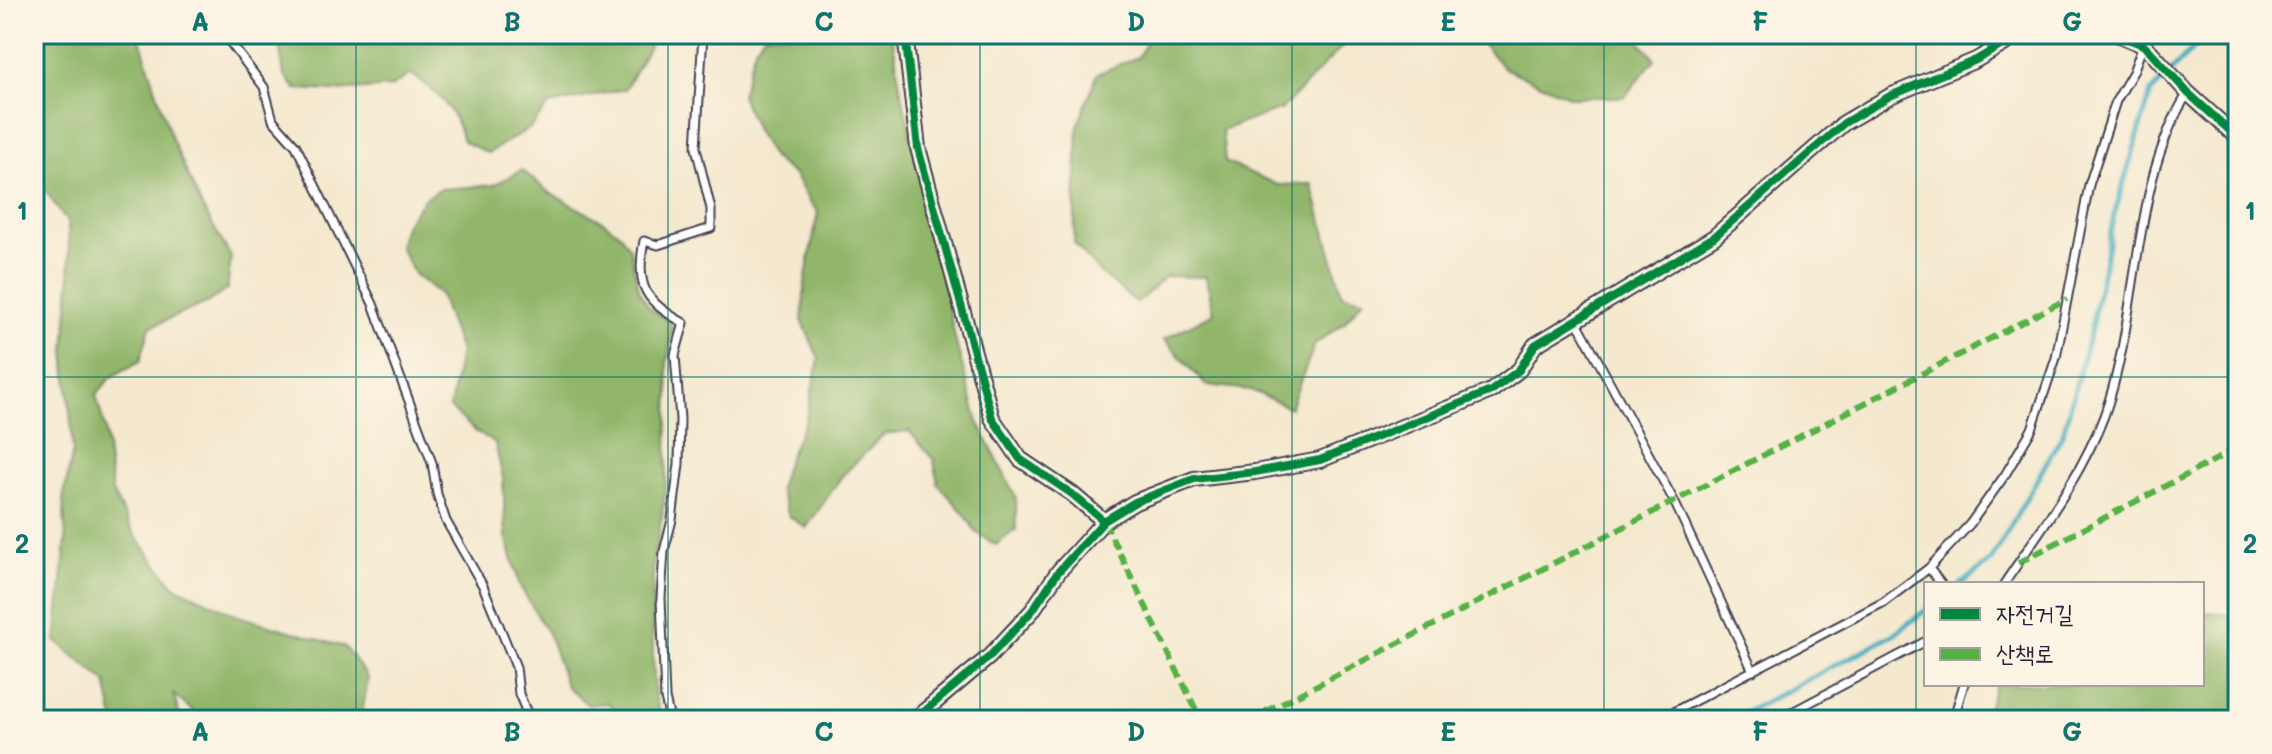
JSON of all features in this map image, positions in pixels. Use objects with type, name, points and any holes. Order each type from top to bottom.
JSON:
[{"type":"street","points":[[905,34],[918,148],[992,418],[1020,459],[1072,494],[1104,521]]},
{"type":"street","points":[[914,720],[989,657],[1032,611],[1058,572],[1104,521],[1135,502],[1194,479],[1320,460],[1491,391],[1519,370],[1535,345],[1714,237],[1844,123],[1890,96],[1976,60],[2021,34]]},
{"type":"street","points":[[2117,34],[2148,43],[2188,93],[2238,138]]},
{"type":"lane","points":[[228,34],[229,41],[264,87],[273,120],[296,146],[373,304],[432,463],[437,494],[446,521],[483,586],[516,667],[519,694],[530,720]]},
{"type":"lane","points":[[670,720],[665,698],[661,598],[664,551],[672,520],[679,464],[680,419],[675,355],[684,323],[650,299],[642,289],[640,261],[644,241],[658,245],[711,228],[711,209],[696,148],[703,34]]},
{"type":"lane","points":[[1658,720],[1884,602],[1929,568],[1970,524],[2005,475],[2032,429],[2056,358],[2089,185],[2116,101],[2148,43]]},
{"type":"lane","points":[[2005,582],[2067,491],[2103,417],[2118,362],[2153,180],[2174,114],[2188,93]]},
{"type":"lane","points":[[1576,320],[1674,501],[1753,671]]},
{"type":"lane","points":[[1929,568],[1940,582]]},
{"type":"lane","points":[[1777,720],[1924,642]]},
{"type":"lane","points":[[1953,720],[1963,686]]},
{"type":"green space","points":[[34,34],[139,36],[171,137],[201,205],[231,257],[227,290],[206,303],[150,327],[140,361],[111,377],[96,395],[105,429],[112,492],[134,534],[174,586],[238,616],[345,647],[368,678],[361,720],[203,720],[173,694],[181,720],[114,720],[106,682],[56,641],[66,541],[63,499],[73,450],[65,350],[70,282],[68,223],[39,182]]},
{"type":"green space","points":[[279,34],[656,34],[625,89],[549,105],[530,128],[488,153],[463,141],[460,129],[444,102],[411,74],[391,87],[336,91],[296,89],[284,75]]},
{"type":"green space","points":[[764,34],[892,34],[900,86],[957,347],[978,422],[1016,498],[1016,529],[996,545],[976,532],[938,484],[934,460],[909,431],[884,434],[842,476],[806,528],[789,516],[779,489],[806,419],[819,359],[802,320],[805,283],[818,211],[795,176],[773,158],[756,130],[741,95],[755,48]]},
{"type":"green space","points":[[1151,34],[1354,34],[1282,109],[1222,130],[1225,162],[1278,185],[1312,184],[1342,294],[1364,299],[1344,323],[1315,344],[1290,408],[1251,390],[1206,385],[1164,339],[1214,313],[1206,277],[1166,276],[1137,303],[1101,274],[1074,243],[1078,126],[1097,74],[1138,57]]},
{"type":"green space","points":[[1474,34],[1635,34],[1655,59],[1624,97],[1571,97],[1504,68]]},
{"type":"green space","points":[[522,170],[550,193],[604,222],[621,235],[630,249],[639,291],[650,308],[673,326],[667,363],[666,482],[653,563],[653,659],[658,720],[626,720],[608,703],[588,705],[566,686],[549,635],[520,586],[506,536],[503,478],[495,443],[476,432],[450,408],[460,351],[439,293],[415,275],[399,246],[406,223],[425,198],[440,189],[494,185]]},
{"type":"green space","points":[[2204,613],[2238,616],[2238,720],[1984,720],[1995,686],[2204,686]]},
{"type":"waterway","points":[[1964,582],[1991,561],[2063,433],[2090,333],[2114,215],[2151,92],[2207,34]]},
{"type":"waterway","points":[[1731,720],[1893,635],[1924,612]]},
{"type":"marked path","points":[[1249,720],[2067,299]]},
{"type":"marked path","points":[[2018,563],[2238,448]]},
{"type":"marked path","points":[[1104,521],[1201,720]]},
{"type":"cycle path","points":[[905,34],[918,148],[992,418],[1020,459],[1072,494],[1104,521]]},
{"type":"cycle path","points":[[914,720],[989,657],[1032,611],[1058,572],[1104,521],[1135,502],[1194,479],[1320,460],[1491,391],[1519,370],[1535,345],[1714,237],[1844,123],[1890,96],[1976,60],[2021,34]]},
{"type":"cycle path","points":[[2117,34],[2150,51],[2188,93],[2238,138]]}]
